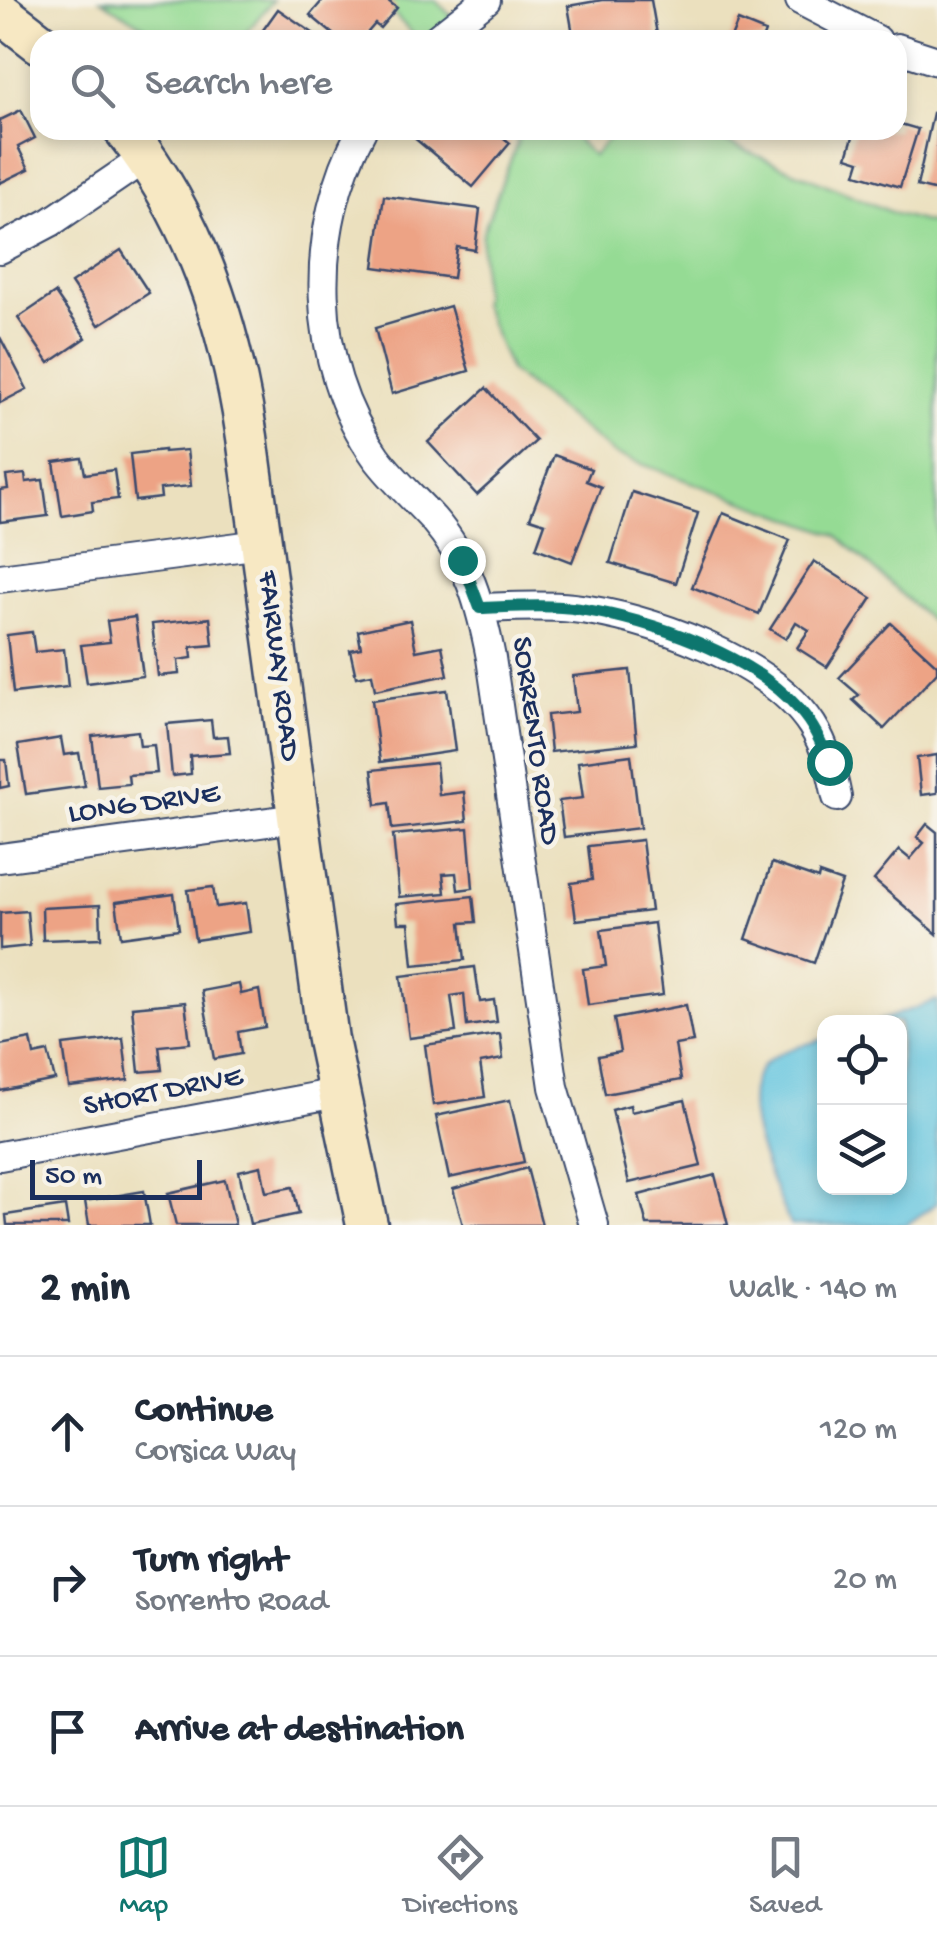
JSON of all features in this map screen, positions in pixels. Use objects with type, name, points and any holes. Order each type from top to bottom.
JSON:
[{"type":"street","points":[[448,30],[486,0]]},
{"type":"street","points":[[800,0],[858,30]]},
{"type":"street","points":[[0,12],[30,35]]},
{"type":"street","points":[[907,51],[937,61]]},
{"type":"street","name":"SORRENTO ROAD","points":[[357,140],[344,167],[331,212],[324,292],[330,348],[361,433],[390,475],[448,538],[472,582],[480,608],[491,658],[554,1087],[594,1225]]},
{"type":"street","points":[[0,248],[52,222],[135,144]]},
{"type":"street","name":"FAIRWAY ROAD","points":[[135,144],[180,214],[216,299],[240,392],[337,1093],[367,1225]]},
{"type":"street","points":[[0,578],[261,544]]},
{"type":"street","points":[[480,608],[551,606],[606,614],[664,630],[730,659],[781,691],[810,722],[829,762],[837,797]]},
{"type":"street","name":"LONG DRIVE","points":[[0,858],[297,818]]},
{"type":"street","name":"SHORT DRIVE","points":[[0,1156],[337,1093]]},
{"type":"green space","points":[[101,0],[273,0],[248,30],[150,30]]},
{"type":"green space","points":[[380,0],[435,0],[466,30],[409,30]]},
{"type":"green space","points":[[577,140],[593,156],[607,140],[721,140],[896,214],[937,225],[937,627],[837,535],[614,454],[510,371],[482,304],[482,234],[518,141]]},
{"type":"water","points":[[937,1000],[937,1203],[906,1225],[790,1225],[753,1124],[753,1084],[761,1068],[782,1053],[817,1041],[817,1195],[907,1195],[907,1015],[895,1015]]},
{"type":"building","points":[[323,0],[387,0],[397,8],[380,28],[375,24],[370,30],[328,30],[310,15]]},
{"type":"building","points":[[602,0],[651,0],[656,30],[572,30],[568,6]]},
{"type":"building","points":[[278,9],[308,30],[263,30]]},
{"type":"building","points":[[738,21],[760,30],[734,30]]},
{"type":"building","points":[[21,110],[31,140],[18,147],[29,169],[0,183],[0,120]]},
{"type":"building","points":[[933,113],[937,114],[937,191],[917,186]]},
{"type":"building","points":[[907,126],[918,129],[900,187],[856,174],[860,161],[847,157],[852,140],[907,140]]},
{"type":"building","points":[[417,140],[510,143],[473,187]]},
{"type":"building","points":[[384,196],[480,209],[475,250],[457,247],[453,278],[374,267]]},
{"type":"building","points":[[121,250],[149,293],[99,325],[71,283]]},
{"type":"building","points":[[55,293],[86,338],[49,363],[18,318]]},
{"type":"building","points":[[450,306],[469,371],[392,394],[375,328]]},
{"type":"building","points":[[0,337],[27,389],[0,403]]},
{"type":"building","points":[[486,388],[536,441],[477,495],[428,442]]},
{"type":"building","points":[[187,450],[191,486],[160,489],[161,498],[135,501],[130,454]]},
{"type":"building","points":[[554,455],[591,469],[586,481],[601,487],[572,562],[536,548],[545,523],[530,518]]},
{"type":"building","points":[[82,458],[85,474],[114,470],[118,499],[92,502],[93,511],[62,516],[54,462]]},
{"type":"building","points":[[25,474],[26,482],[43,480],[48,516],[0,522],[0,490],[8,489],[6,476]]},
{"type":"building","points":[[632,492],[698,513],[676,583],[610,563]]},
{"type":"building","points":[[723,513],[790,540],[759,614],[692,587]]},
{"type":"building","points":[[814,561],[872,598],[827,667],[797,648],[809,630],[796,622],[786,639],[770,629]]},
{"type":"building","points":[[135,617],[143,676],[87,683],[81,645],[110,642],[107,621]]},
{"type":"building","points":[[210,618],[213,645],[191,647],[192,658],[178,660],[179,674],[158,676],[152,624]]},
{"type":"building","points":[[410,620],[416,651],[442,646],[448,675],[375,690],[372,674],[356,677],[350,650],[361,648],[358,631]]},
{"type":"building","points":[[891,623],[937,665],[937,672],[884,729],[853,700],[859,695],[839,678]]},
{"type":"building","points":[[32,632],[35,652],[64,649],[68,687],[13,693],[7,635]]},
{"type":"building","points":[[630,670],[637,743],[551,752],[547,715],[577,712],[573,676]]},
{"type":"building","points":[[447,690],[455,751],[380,762],[372,700]]},
{"type":"building","points":[[211,720],[213,737],[228,736],[230,753],[190,756],[191,774],[172,776],[167,724]]},
{"type":"building","points":[[138,731],[140,746],[154,745],[157,773],[128,775],[129,784],[98,787],[92,736]]},
{"type":"building","points":[[61,738],[64,755],[79,753],[85,786],[26,794],[18,745]]},
{"type":"building","points":[[631,755],[640,828],[564,837],[559,801],[583,798],[578,762]]},
{"type":"building","points":[[937,755],[937,793],[921,795],[917,758]]},
{"type":"building","points":[[0,760],[6,760],[9,786],[0,788]]},
{"type":"building","points":[[436,763],[439,795],[464,792],[467,821],[392,829],[389,803],[376,805],[372,770]]},
{"type":"building","points":[[927,824],[937,832],[937,934],[874,880],[899,850],[910,859],[924,843],[917,837]]},
{"type":"building","points":[[468,828],[473,888],[458,890],[456,873],[443,874],[445,893],[399,897],[393,835]]},
{"type":"building","points":[[642,840],[651,911],[576,920],[571,883],[592,880],[588,846]]},
{"type":"building","points":[[772,863],[818,879],[819,874],[842,882],[814,963],[746,939]]},
{"type":"building","points":[[213,887],[216,907],[246,903],[250,932],[195,940],[188,890]]},
{"type":"building","points":[[174,894],[179,929],[121,937],[116,902]]},
{"type":"building","points":[[473,896],[476,922],[461,923],[465,960],[413,965],[409,923],[398,923],[396,904]]},
{"type":"building","points":[[100,905],[101,938],[43,940],[42,908]]},
{"type":"building","points":[[27,911],[30,946],[0,949],[0,913]]},
{"type":"building","points":[[654,923],[663,995],[588,1005],[583,969],[606,966],[601,930]]},
{"type":"building","points":[[475,967],[480,1002],[494,1000],[497,1022],[467,1026],[464,994],[451,996],[456,1032],[409,1038],[401,976]]},
{"type":"building","points":[[239,984],[241,994],[259,990],[265,1027],[238,1032],[241,1054],[214,1059],[202,991]]},
{"type":"building","points":[[185,1002],[190,1043],[159,1046],[162,1070],[139,1072],[132,1007]]},
{"type":"building","points":[[686,1005],[693,1042],[675,1045],[681,1080],[605,1094],[598,1056],[620,1052],[614,1019]]},
{"type":"building","points":[[500,1034],[503,1059],[480,1063],[485,1097],[433,1105],[425,1045]]},
{"type":"building","points":[[123,1038],[128,1080],[69,1087],[63,1045]]},
{"type":"building","points":[[31,1039],[34,1055],[48,1052],[55,1080],[0,1091],[0,1045]]},
{"type":"building","points":[[510,1100],[524,1162],[449,1178],[436,1116]]},
{"type":"building","points":[[685,1100],[701,1166],[629,1183],[612,1110],[630,1105],[631,1112]]},
{"type":"building","points":[[261,1166],[266,1192],[293,1187],[299,1214],[250,1224],[239,1171]]},
{"type":"building","points":[[527,1168],[542,1225],[463,1225],[453,1189]]},
{"type":"building","points":[[715,1175],[728,1225],[647,1225],[639,1195]]},
{"type":"building","points":[[225,1180],[235,1225],[176,1225],[168,1193]]},
{"type":"building","points":[[144,1191],[150,1225],[89,1225],[85,1201]]},
{"type":"building","points":[[65,1206],[68,1225],[7,1225],[6,1215]]},
{"type":"route","points":[[462,560],[480,608],[577,608],[664,630],[730,659],[781,691],[797,706],[821,741],[829,762]]}]
